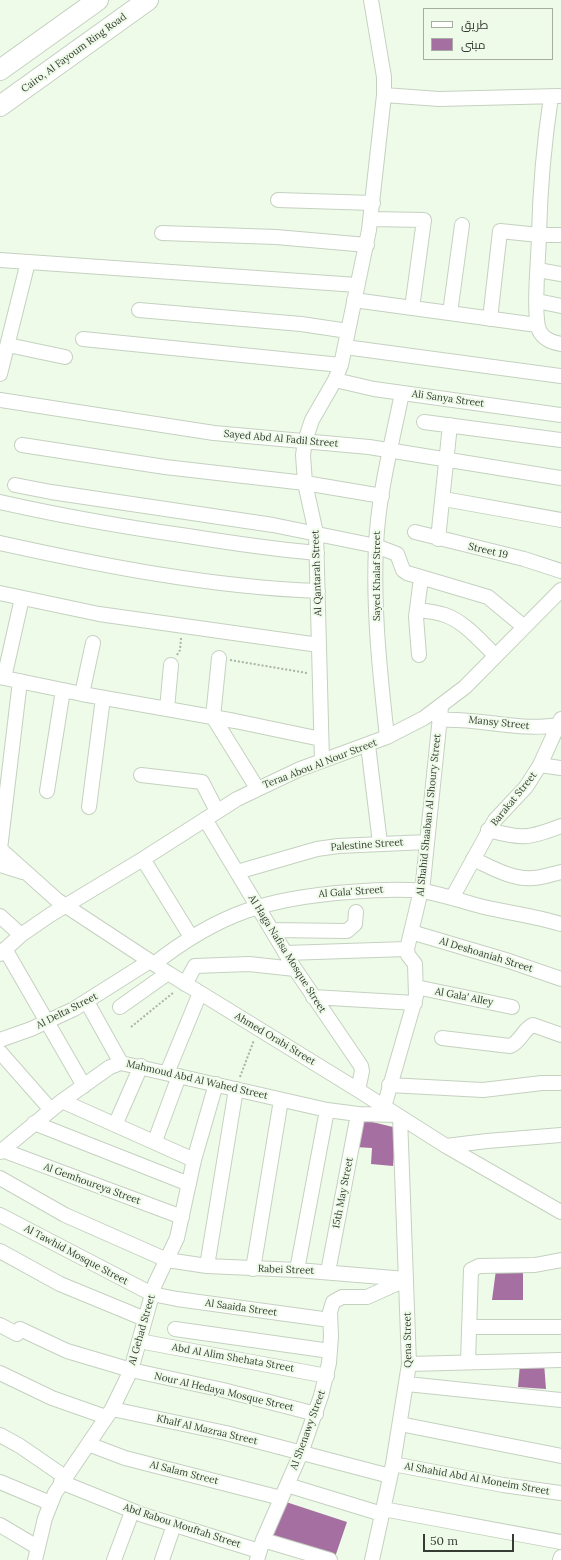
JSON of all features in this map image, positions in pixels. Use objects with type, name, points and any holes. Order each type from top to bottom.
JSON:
[{"type":"highway","points":[[0,70],[98,0]]},
{"type":"highway","name":"Cairo, Al Fayoum Ring Road","points":[[0,106],[148,0]]},
{"type":"street","name":"Al Qantarah Street","points":[[322,761],[316,532],[303,469],[305,441],[312,420],[335,380],[346,347],[371,219],[384,95],[384,77],[371,0]]},
{"type":"street","points":[[384,95],[439,99],[556,97],[541,192],[537,325],[544,337],[550,341],[561,344]]},
{"type":"street","points":[[278,200],[373,203]]},
{"type":"street","points":[[371,219],[424,220],[412,308]]},
{"type":"street","points":[[450,313],[462,225]]},
{"type":"street","points":[[490,319],[500,230],[539,235],[561,235]]},
{"type":"street","points":[[162,233],[276,237],[367,245]]},
{"type":"street","points":[[0,260],[357,285]]},
{"type":"street","points":[[0,374],[28,262]]},
{"type":"street","points":[[538,270],[561,274]]},
{"type":"street","points":[[354,300],[537,325]]},
{"type":"street","points":[[537,302],[561,306]]},
{"type":"street","points":[[139,310],[301,324],[348,331]]},
{"type":"street","points":[[83,339],[341,365]]},
{"type":"street","points":[[8,345],[65,357]]},
{"type":"street","points":[[346,347],[561,376]]},
{"type":"street","name":"Ali Sanya Street","points":[[335,380],[402,393],[561,415]]},
{"type":"street","name":"Sayed Khalaf Street","points":[[388,737],[378,646],[376,546],[382,496],[402,393]]},
{"type":"street","name":"Sayed Abd Al Fadil Street","points":[[0,400],[214,433],[305,441],[391,451],[561,478]]},
{"type":"street","points":[[424,422],[561,440]]},
{"type":"street","points":[[438,539],[444,499],[450,425]]},
{"type":"street","points":[[22,445],[165,467],[305,483],[382,496]]},
{"type":"street","points":[[15,485],[58,494],[316,532],[376,546],[397,554],[404,571],[421,578],[488,597],[523,626]]},
{"type":"street","points":[[444,499],[561,520]]},
{"type":"street","points":[[0,502],[60,516],[253,546],[317,553]]},
{"type":"street","name":"Street 19","points":[[415,532],[438,539],[524,559],[561,572]]},
{"type":"street","points":[[0,543],[136,570],[268,588],[318,591]]},
{"type":"street","points":[[419,655],[417,610],[421,578]]},
{"type":"street","name":"Teraa Abou Al Nour Street","points":[[2,952],[21,935],[65,906],[143,859],[217,811],[257,788],[322,761],[388,737],[418,722],[440,714],[523,626],[561,590]]},
{"type":"street","points":[[0,593],[99,614],[182,627],[319,645]]},
{"type":"street","points":[[22,598],[2,678],[103,698],[213,717],[321,739]]},
{"type":"street","points":[[417,610],[444,615],[454,619],[464,625],[495,655]]},
{"type":"street","points":[[82,694],[93,643]]},
{"type":"street","points":[[220,658],[213,717],[257,788]]},
{"type":"street","points":[[167,709],[171,665]]},
{"type":"street","points":[[0,849],[20,681]]},
{"type":"street","points":[[48,791],[63,690]]},
{"type":"street","points":[[89,807],[103,698]]},
{"type":"street","name":"Mansy Street","points":[[440,714],[462,720],[530,727],[560,722]]},
{"type":"street","name":"Al Shahid Shaaban Al Shoury Street","points":[[406,949],[422,891],[440,714]]},
{"type":"street","name":"Barakat Street","points":[[452,898],[488,830],[503,810],[526,787],[540,765],[560,722]]},
{"type":"street","points":[[368,745],[380,843]]},
{"type":"street","points":[[540,765],[561,768]]},
{"type":"street","points":[[141,775],[202,782],[217,811]]},
{"type":"street","name":"Al Haga Nafisa Mosque Street","points":[[205,819],[294,969],[361,1066],[362,1071],[358,1090]]},
{"type":"street","points":[[488,830],[514,837],[530,837],[561,826]]},
{"type":"street","name":"Palestine Street","points":[[237,872],[317,850],[380,843],[427,842]]},
{"type":"street","name":"Ahmed Orabi Street","points":[[0,849],[65,906],[152,963],[446,1146],[561,1212]]},
{"type":"street","points":[[143,859],[192,937]]},
{"type":"street","points":[[473,859],[509,874],[524,878],[540,877],[561,872]]},
{"type":"street","points":[[0,865],[25,872]]},
{"type":"street","name":"Al Gala' Street","points":[[152,963],[192,937],[234,915],[257,906],[289,898],[322,894],[395,890],[422,891],[561,924]]},
{"type":"street","points":[[272,930],[347,931],[355,924],[356,912]]},
{"type":"street","points":[[0,916],[21,935]]},
{"type":"street","name":"Al Deshoaniah Street","points":[[411,932],[474,950],[561,979]]},
{"type":"street","points":[[285,953],[406,949],[408,955],[415,964],[415,1002],[389,1085],[384,1107]]},
{"type":"street","points":[[2,952],[84,1086]]},
{"type":"street","name":"Al Delta Street","points":[[0,1040],[46,1022],[87,1002],[152,963]]},
{"type":"street","points":[[185,984],[195,966],[249,964],[294,969]]},
{"type":"street","points":[[120,1007],[168,973]]},
{"type":"street","name":"Al Gala' Alley","points":[[416,988],[512,1007]]},
{"type":"street","points":[[155,1141],[173,1074],[200,993]]},
{"type":"street","points":[[313,997],[415,1002]]},
{"type":"street","points":[[87,1002],[121,1063]]},
{"type":"street","points":[[442,1038],[510,1046],[517,1042],[528,1028],[534,1025],[561,1035]]},
{"type":"street","points":[[0,1054],[51,1110]]},
{"type":"street","name":"Mahmoud Abd Al Wahed Street","points":[[1,1151],[62,1101],[110,1067],[121,1063],[141,1066],[327,1110],[358,1114],[399,1116]]},
{"type":"street","points":[[116,1123],[141,1066]]},
{"type":"street","points":[[389,1085],[483,1090],[542,1083],[561,1083]]},
{"type":"street","name":"Al Gehad Street","points":[[36,1554],[50,1503],[63,1479],[109,1413],[131,1370],[152,1294],[177,1238],[194,1160],[216,1084]]},
{"type":"street","points":[[206,1266],[236,1089]]},
{"type":"street","points":[[253,1269],[281,1100]]},
{"type":"street","points":[[62,1101],[116,1123],[194,1160]]},
{"type":"street","points":[[296,1270],[327,1110]]},
{"type":"street","name":"15th May Street","points":[[328,1272],[358,1114]]},
{"type":"street","name":"Qena Street","points":[[374,1560],[382,1511],[400,1424],[409,1364],[399,1116]]},
{"type":"street","points":[[34,1123],[189,1184]]},
{"type":"street","points":[[446,1146],[561,1135]]},
{"type":"street","name":"Al Gemhoureya Street","points":[[1,1151],[182,1217]]},
{"type":"street","name":"Rabei Street","points":[[0,1178],[65,1215],[167,1260],[206,1266],[328,1272],[406,1279]]},
{"type":"street","name":"Al Tawhid Mosque Street","points":[[0,1215],[152,1294]]},
{"type":"street","points":[[0,1251],[60,1284],[145,1319]]},
{"type":"street","points":[[468,1362],[470,1275],[475,1267],[536,1265],[561,1260]]},
{"type":"street","name":"Al Shenawy Street","points":[[260,1550],[316,1414],[326,1376],[330,1351],[330,1306],[337,1298],[342,1296],[367,1297],[406,1279]]},
{"type":"street","name":"Al Saaida Street","points":[[152,1294],[330,1320]]},
{"type":"street","name":"Nour Al Hedaya Mosque Street","points":[[0,1325],[17,1334],[20,1329],[67,1351],[131,1370],[223,1390],[316,1414]]},
{"type":"street","points":[[469,1327],[561,1327]]},
{"type":"street","points":[[174,1329],[330,1351]]},
{"type":"street","name":"Abd Al Alim Shehata Street","points":[[139,1341],[326,1376]]},
{"type":"street","points":[[409,1364],[561,1360]]},
{"type":"street","name":"Khalf Al Mazraa Street","points":[[0,1373],[46,1395],[109,1413],[203,1428],[300,1453],[391,1470]]},
{"type":"street","points":[[407,1384],[561,1400]]},
{"type":"street","points":[[400,1424],[561,1456]]},
{"type":"street","name":"Abd Rabou Mouftah Street","points":[[0,1435],[20,1446],[63,1479],[132,1512],[260,1550],[330,1560]]},
{"type":"street","name":"Al Salam Street","points":[[88,1444],[125,1458],[281,1498]]},
{"type":"street","name":"Al Shahid Abd Al Moneim Street","points":[[391,1470],[561,1493]]},
{"type":"street","points":[[0,1482],[50,1503]]},
{"type":"street","points":[[287,1485],[382,1511],[561,1542]]},
{"type":"street","points":[[114,1560],[132,1512]]},
{"type":"street","points":[[0,1525],[36,1554]]},
{"type":"street","points":[[162,1560],[174,1525]]},
{"type":"path","points":[[171,665],[180,650],[182,627]]},
{"type":"path","points":[[220,658],[320,675]]},
{"type":"path","points":[[131,1027],[185,984]]},
{"type":"path","points":[[236,1089],[258,1029]]},
{"type":"building","points":[[360,1119],[397,1128],[393,1166],[371,1164],[372,1148],[355,1147]]},
{"type":"building","points":[[523,1268],[523,1300],[492,1300],[496,1270]]},
{"type":"building","points":[[544,1363],[546,1389],[518,1387],[520,1364]]},
{"type":"building","points":[[283,1501],[347,1522],[335,1557],[268,1538]]}]
